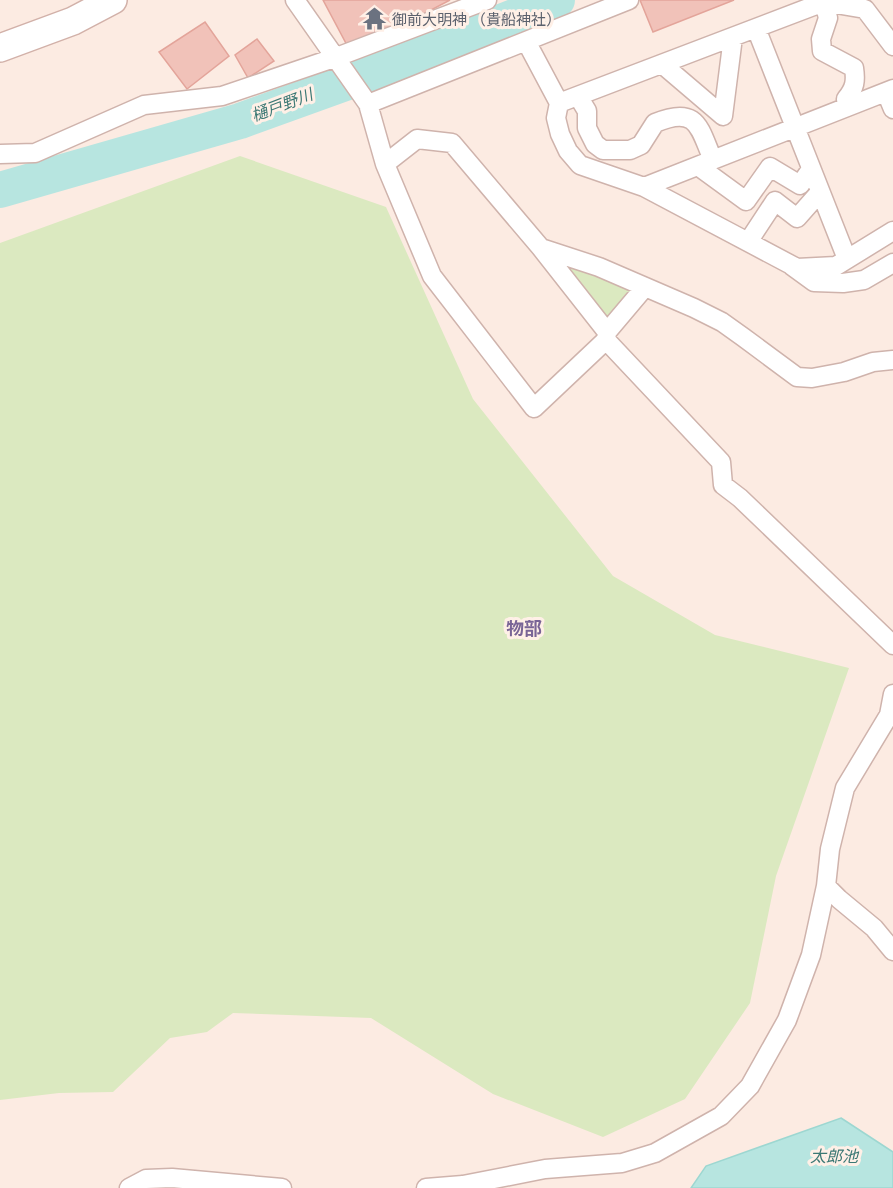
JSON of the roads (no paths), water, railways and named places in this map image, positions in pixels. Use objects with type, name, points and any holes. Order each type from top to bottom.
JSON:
[{"type":"main road","points":[[0,48],[73,21],[113,0]]},
{"type":"street","points":[[295,0],[368,104],[385,164],[432,276],[534,408],[607,336],[645,287]]},
{"type":"street","points":[[0,154],[35,153],[144,105],[222,96],[334,58],[487,0]]},
{"type":"street","points":[[368,104],[629,0]]},
{"type":"street","points":[[559,103],[824,2],[845,3],[865,9],[893,46]]},
{"type":"street","points":[[824,2],[828,18],[821,39],[822,51],[854,68],[856,80],[854,90],[846,99],[847,107]]},
{"type":"street","points":[[756,28],[847,259]]},
{"type":"street","points":[[662,64],[723,116],[733,37]]},
{"type":"street","points":[[526,41],[559,103],[556,118],[560,134],[568,151],[580,165],[644,187],[792,266],[814,282],[843,283],[864,280],[893,263]]},
{"type":"street","points":[[578,96],[587,111],[587,128],[595,144],[603,150],[630,150],[641,145],[655,123],[678,116],[691,119],[702,130],[706,163],[746,201],[770,167],[800,185],[811,169]]},
{"type":"street","points":[[644,187],[847,107],[891,97]]},
{"type":"street","points":[[385,164],[417,139],[452,143],[541,248],[607,336],[721,462],[723,485],[740,498],[893,645]]},
{"type":"street","points":[[748,242],[775,201],[797,218],[820,192]]},
{"type":"street","points":[[792,266],[797,268],[836,266],[893,231]]},
{"type":"street","points":[[541,248],[570,256],[722,322],[797,377],[812,378],[844,372],[873,362],[893,360]]},
{"type":"street","points":[[426,1188],[463,1185],[544,1169],[622,1163],[655,1154],[721,1116],[750,1086],[787,1020],[811,955],[826,886],[830,849],[845,788],[889,715],[893,694]]},
{"type":"street","points":[[826,886],[874,928],[893,951]]},
{"type":"street","points":[[129,1188],[172,1178],[282,1188]]},
{"type":"water","name":"太郎池","points":[[841,1118],[893,1152],[893,1188],[691,1188],[706,1166]]},
{"type":"waterway","name":"樋戸野川","points":[[0,190],[240,121],[356,79],[557,0]]},
{"type":"place","name":"御前大明神 （貴船神社）","points":[[374,19]]},
{"type":"district","name":"物部","points":[[524,628]]}]
